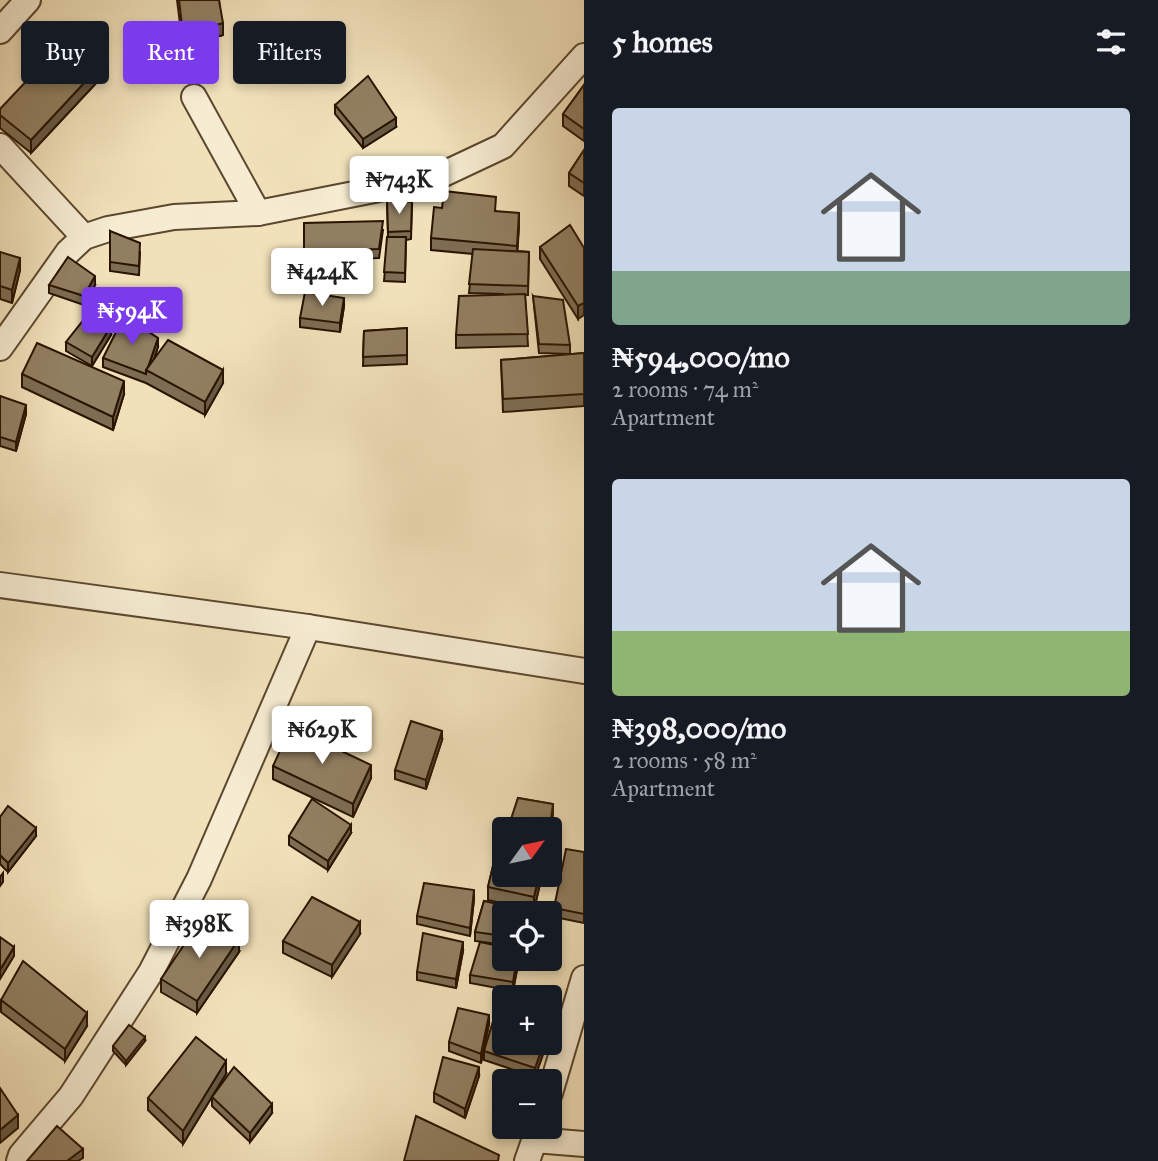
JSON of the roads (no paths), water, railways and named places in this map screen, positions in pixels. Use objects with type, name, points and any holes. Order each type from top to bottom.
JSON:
[{"type":"street","points":[[0,31],[29,0]]},
{"type":"street","points":[[0,348],[68,252],[84,237],[108,229],[174,217],[258,213],[435,178],[502,146],[584,57]]},
{"type":"street","points":[[194,97],[258,213]]},
{"type":"street","points":[[0,146],[84,237]]},
{"type":"street","points":[[0,585],[308,627],[584,671]]},
{"type":"street","points":[[19,1161],[71,1096],[151,972],[199,879],[308,627]]},
{"type":"street","points":[[557,1069],[584,978]]},
{"type":"street","points":[[534,1143],[584,1144]]}]
